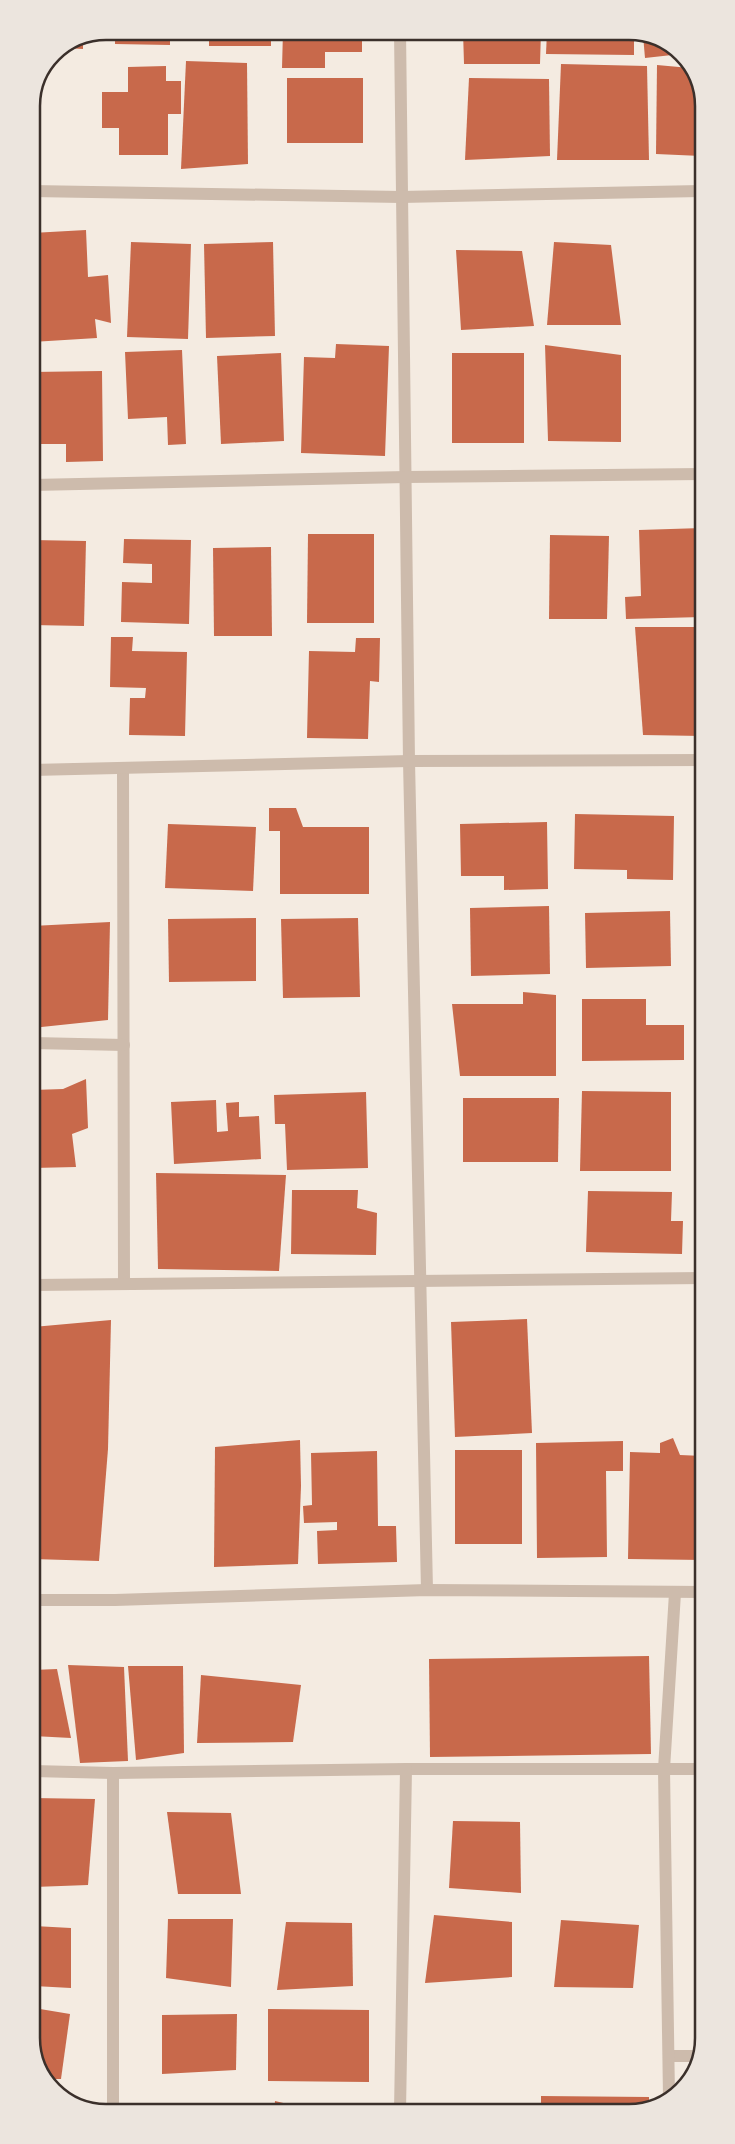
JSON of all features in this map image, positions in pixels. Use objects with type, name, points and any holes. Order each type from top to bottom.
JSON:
[{"type":"street","points":[[400,40],[409,761],[427,1590]]},
{"type":"street","points":[[40,191],[401,196],[695,191]]},
{"type":"street","points":[[40,484],[695,474]]},
{"type":"street","points":[[40,770],[409,761],[695,760]]},
{"type":"street","points":[[122,769],[124,1284]]},
{"type":"street","points":[[40,1043],[124,1044]]},
{"type":"street","points":[[40,1285],[695,1278]]},
{"type":"street","points":[[40,1600],[125,1600],[427,1590],[695,1592]]},
{"type":"street","points":[[669,2091],[664,1770],[675,1593]]},
{"type":"street","points":[[40,1771],[113,1773],[406,1769],[695,1769]]},
{"type":"street","points":[[400,2104],[406,1769]]},
{"type":"street","points":[[113,1773],[113,2104]]},
{"type":"street","points":[[669,2056],[693,2056]]},
{"type":"building","points":[[115,40],[170,40],[170,45],[115,44]]},
{"type":"building","points":[[209,40],[271,40],[271,46],[209,46]]},
{"type":"building","points":[[283,40],[362,40],[362,52],[325,52],[325,68],[282,68]]},
{"type":"building","points":[[463,40],[541,40],[540,64],[464,64]]},
{"type":"building","points":[[547,40],[634,40],[634,55],[546,54]]},
{"type":"building","points":[[644,42],[655,45],[670,55],[645,58]]},
{"type":"building","points":[[83,44],[83,49],[74,48]]},
{"type":"building","points":[[186,61],[247,63],[248,164],[181,169]]},
{"type":"building","points":[[561,64],[647,66],[649,160],[557,160]]},
{"type":"building","points":[[657,65],[683,67],[693,89],[695,156],[656,154]]},
{"type":"building","points":[[166,66],[166,81],[181,81],[181,114],[168,114],[168,155],[119,155],[119,128],[102,128],[102,92],[128,92],[128,67]]},
{"type":"building","points":[[287,78],[363,78],[363,143],[287,143]]},
{"type":"building","points":[[469,78],[549,79],[550,156],[465,160]]},
{"type":"building","points":[[86,230],[88,277],[108,275],[111,323],[95,319],[97,338],[40,342],[40,233]]},
{"type":"building","points":[[131,242],[191,244],[188,339],[127,337]]},
{"type":"building","points":[[273,242],[275,336],[206,338],[204,244]]},
{"type":"building","points":[[554,242],[611,245],[621,325],[547,325]]},
{"type":"building","points":[[456,250],[522,251],[534,326],[461,330]]},
{"type":"building","points":[[336,344],[389,346],[385,456],[301,453],[304,357],[335,358]]},
{"type":"building","points":[[545,345],[621,355],[621,442],[548,441]]},
{"type":"building","points":[[182,350],[186,444],[168,445],[167,417],[128,419],[125,352]]},
{"type":"building","points":[[281,353],[284,441],[221,444],[217,356]]},
{"type":"building","points":[[452,353],[524,353],[524,443],[452,443]]},
{"type":"building","points":[[102,371],[103,461],[66,462],[66,444],[40,444],[40,372]]},
{"type":"building","points":[[695,528],[695,617],[626,619],[625,597],[641,596],[639,530]]},
{"type":"building","points":[[308,534],[374,534],[374,623],[307,623]]},
{"type":"building","points":[[550,535],[609,536],[607,619],[549,619]]},
{"type":"building","points":[[124,539],[191,540],[189,624],[121,622],[122,582],[152,583],[152,564],[123,563]]},
{"type":"building","points":[[40,540],[86,541],[84,626],[40,625]]},
{"type":"building","points":[[271,547],[272,636],[214,636],[213,548]]},
{"type":"building","points":[[635,627],[695,627],[695,736],[643,735]]},
{"type":"building","points":[[111,637],[133,637],[132,651],[187,652],[185,736],[129,735],[130,698],[145,698],[146,688],[110,687]]},
{"type":"building","points":[[356,638],[380,638],[379,682],[370,681],[368,739],[307,738],[309,651],[355,652]]},
{"type":"building","points":[[269,808],[296,808],[303,827],[369,827],[369,894],[280,894],[280,831],[269,831]]},
{"type":"building","points":[[575,814],[674,816],[673,880],[627,879],[627,870],[574,869]]},
{"type":"building","points":[[547,822],[548,889],[504,890],[504,876],[461,876],[460,824]]},
{"type":"building","points":[[168,824],[256,827],[253,891],[165,888]]},
{"type":"building","points":[[549,906],[550,974],[471,976],[470,908]]},
{"type":"building","points":[[670,911],[671,966],[586,968],[585,913]]},
{"type":"building","points":[[256,918],[256,981],[169,982],[168,919]]},
{"type":"building","points":[[358,918],[360,997],[283,998],[281,919]]},
{"type":"building","points":[[110,922],[108,1020],[40,1027],[40,926]]},
{"type":"building","points":[[523,992],[556,995],[556,1076],[460,1076],[452,1004],[523,1004]]},
{"type":"building","points":[[582,999],[646,999],[646,1025],[684,1025],[684,1060],[582,1061]]},
{"type":"building","points":[[86,1079],[88,1128],[72,1134],[76,1167],[40,1168],[40,1090],[63,1089]]},
{"type":"building","points":[[582,1091],[671,1092],[671,1171],[580,1171]]},
{"type":"building","points":[[366,1092],[368,1168],[287,1170],[285,1124],[275,1124],[274,1095]]},
{"type":"building","points":[[463,1098],[559,1098],[558,1162],[463,1162]]},
{"type":"building","points":[[216,1100],[217,1132],[228,1131],[226,1103],[239,1102],[239,1117],[259,1116],[261,1159],[174,1164],[171,1102]]},
{"type":"building","points":[[156,1173],[286,1175],[279,1271],[158,1269]]},
{"type":"building","points":[[292,1190],[358,1190],[357,1208],[377,1213],[376,1255],[291,1254]]},
{"type":"building","points":[[588,1191],[672,1192],[671,1221],[683,1221],[682,1254],[586,1252]]},
{"type":"building","points":[[527,1319],[532,1433],[455,1437],[451,1322]]},
{"type":"building","points":[[111,1320],[108,1449],[99,1561],[40,1559],[40,1326]]},
{"type":"building","points":[[673,1438],[680,1455],[695,1456],[695,1560],[628,1559],[630,1452],[660,1453],[660,1443]]},
{"type":"building","points":[[300,1440],[301,1486],[298,1564],[214,1567],[215,1447]]},
{"type":"building","points":[[623,1441],[623,1471],[606,1471],[607,1557],[537,1558],[536,1443]]},
{"type":"building","points":[[455,1450],[522,1450],[522,1544],[455,1544]]},
{"type":"building","points":[[377,1451],[378,1526],[396,1526],[397,1562],[318,1564],[317,1531],[337,1530],[337,1522],[304,1523],[303,1506],[312,1505],[311,1453]]},
{"type":"building","points":[[649,1656],[651,1754],[430,1757],[429,1659]]},
{"type":"building","points":[[68,1665],[124,1667],[128,1761],[80,1763]]},
{"type":"building","points":[[128,1666],[183,1666],[184,1753],[136,1760]]},
{"type":"building","points":[[57,1669],[71,1738],[40,1736],[40,1670]]},
{"type":"building","points":[[201,1675],[301,1685],[293,1742],[197,1743]]},
{"type":"building","points":[[40,1798],[95,1799],[88,1885],[40,1887]]},
{"type":"building","points":[[167,1812],[231,1813],[241,1894],[178,1894]]},
{"type":"building","points":[[453,1821],[520,1822],[521,1893],[449,1888]]},
{"type":"building","points":[[434,1915],[512,1922],[512,1977],[425,1983]]},
{"type":"building","points":[[168,1919],[233,1919],[231,1987],[166,1978]]},
{"type":"building","points":[[561,1920],[639,1925],[633,1988],[554,1987]]},
{"type":"building","points":[[286,1922],[352,1923],[353,1986],[277,1990]]},
{"type":"building","points":[[40,1926],[71,1928],[71,1988],[40,1986]]},
{"type":"building","points":[[40,2009],[70,2014],[61,2079],[54,2079],[42,2055]]},
{"type":"building","points":[[268,2009],[369,2010],[369,2082],[268,2081]]},
{"type":"building","points":[[237,2014],[236,2070],[162,2074],[162,2015]]},
{"type":"building","points":[[541,2096],[649,2097],[649,2101],[630,2104],[541,2104]]},
{"type":"building","points":[[275,2101],[288,2104],[275,2104]]}]
